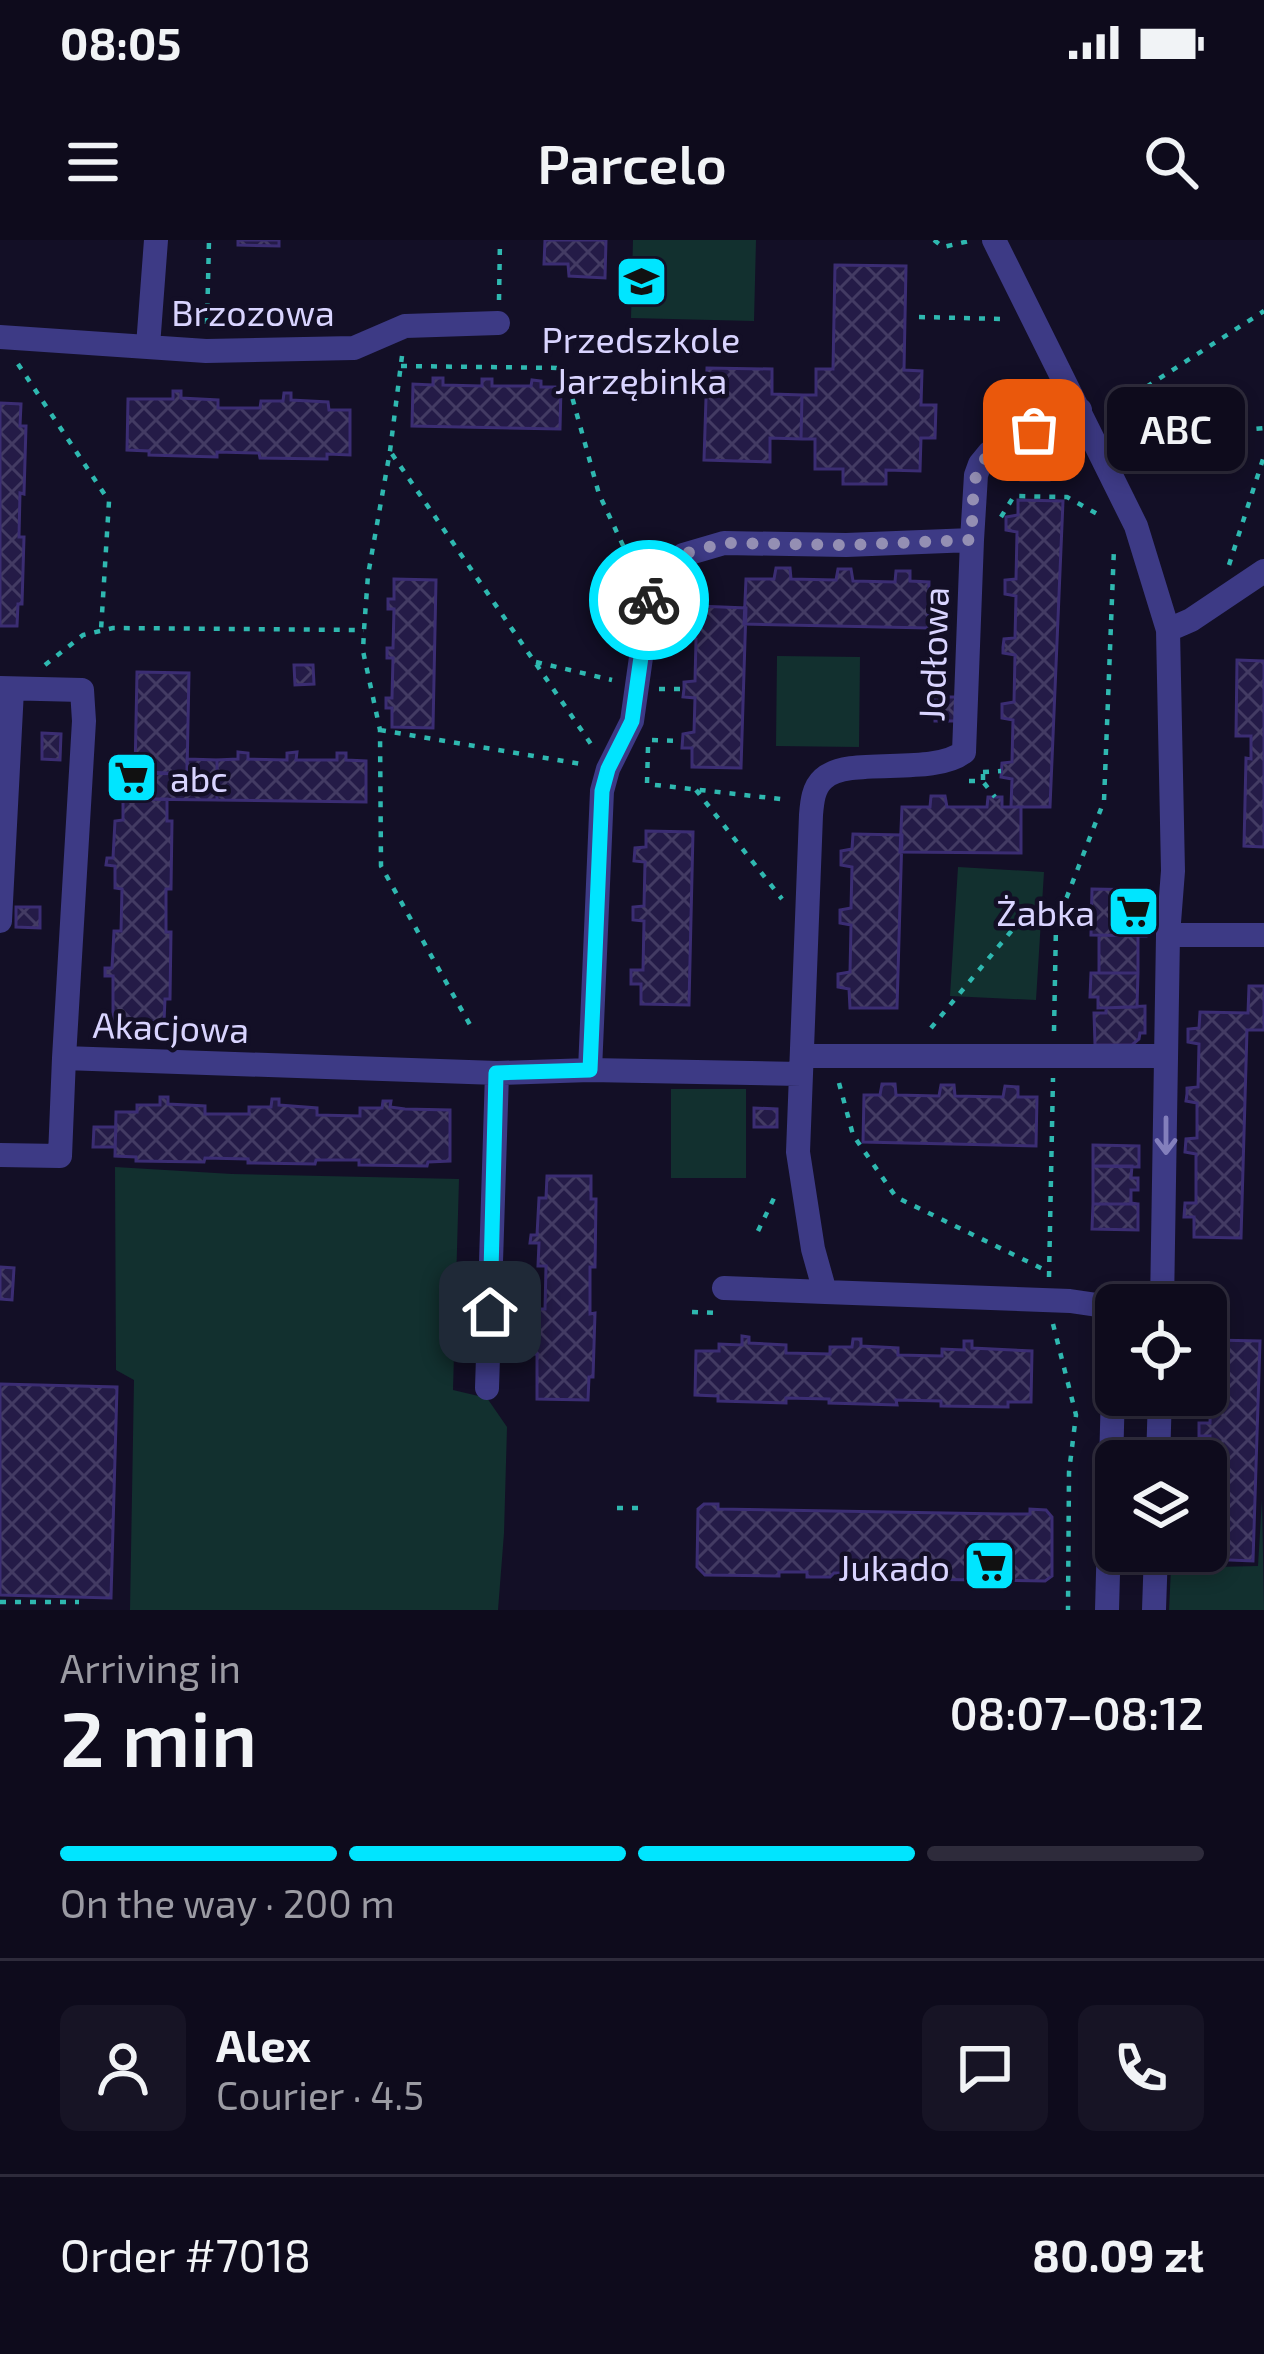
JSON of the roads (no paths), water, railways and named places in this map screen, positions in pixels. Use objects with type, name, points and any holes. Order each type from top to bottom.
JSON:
[{"type":"street","name":"Brzozowa","points":[[148,346],[156,240]]},
{"type":"street","points":[[994,240],[1090,413],[1101,452],[1136,526],[1168,630],[1173,871],[1162,1284]]},
{"type":"street","name":"Brzozowa","points":[[0,337],[206,351],[354,348],[406,326],[498,323]]},
{"type":"street","name":"Jodłowa","points":[[802,1065],[813,799],[822,780],[844,770],[949,761],[964,752],[971,540],[980,464],[1003,443],[1090,413]]},
{"type":"street","points":[[590,1070],[602,791],[644,687],[649,601],[658,577],[683,554],[724,543],[971,540]]},
{"type":"street","points":[[1168,630],[1264,571]]},
{"type":"street","name":"Akacjowa","points":[[0,921],[6,689],[82,691],[84,729],[64,1058],[496,1073],[802,1065]]},
{"type":"street","points":[[1168,934],[1264,935]]},
{"type":"street","points":[[825,1292],[813,1249],[799,1152],[802,1065],[908,1056],[1166,1056]]},
{"type":"street","points":[[0,1155],[60,1156],[64,1058]]},
{"type":"street","points":[[488,1388],[496,1073]]},
{"type":"street","points":[[724,1288],[1104,1306],[1115,1318],[1107,1610]]},
{"type":"street","points":[[1154,1610],[1155,1572]]},
{"type":"place","name":"Przedszkole Jarzębinka","points":[[641,282]]},
{"type":"place","name":"ABC","points":[[1034,430]]},
{"type":"place","name":"abc","points":[[131,777]]},
{"type":"place","name":"Żabka","points":[[1134,911]]},
{"type":"place","name":"Jukado","points":[[989,1566]]}]
